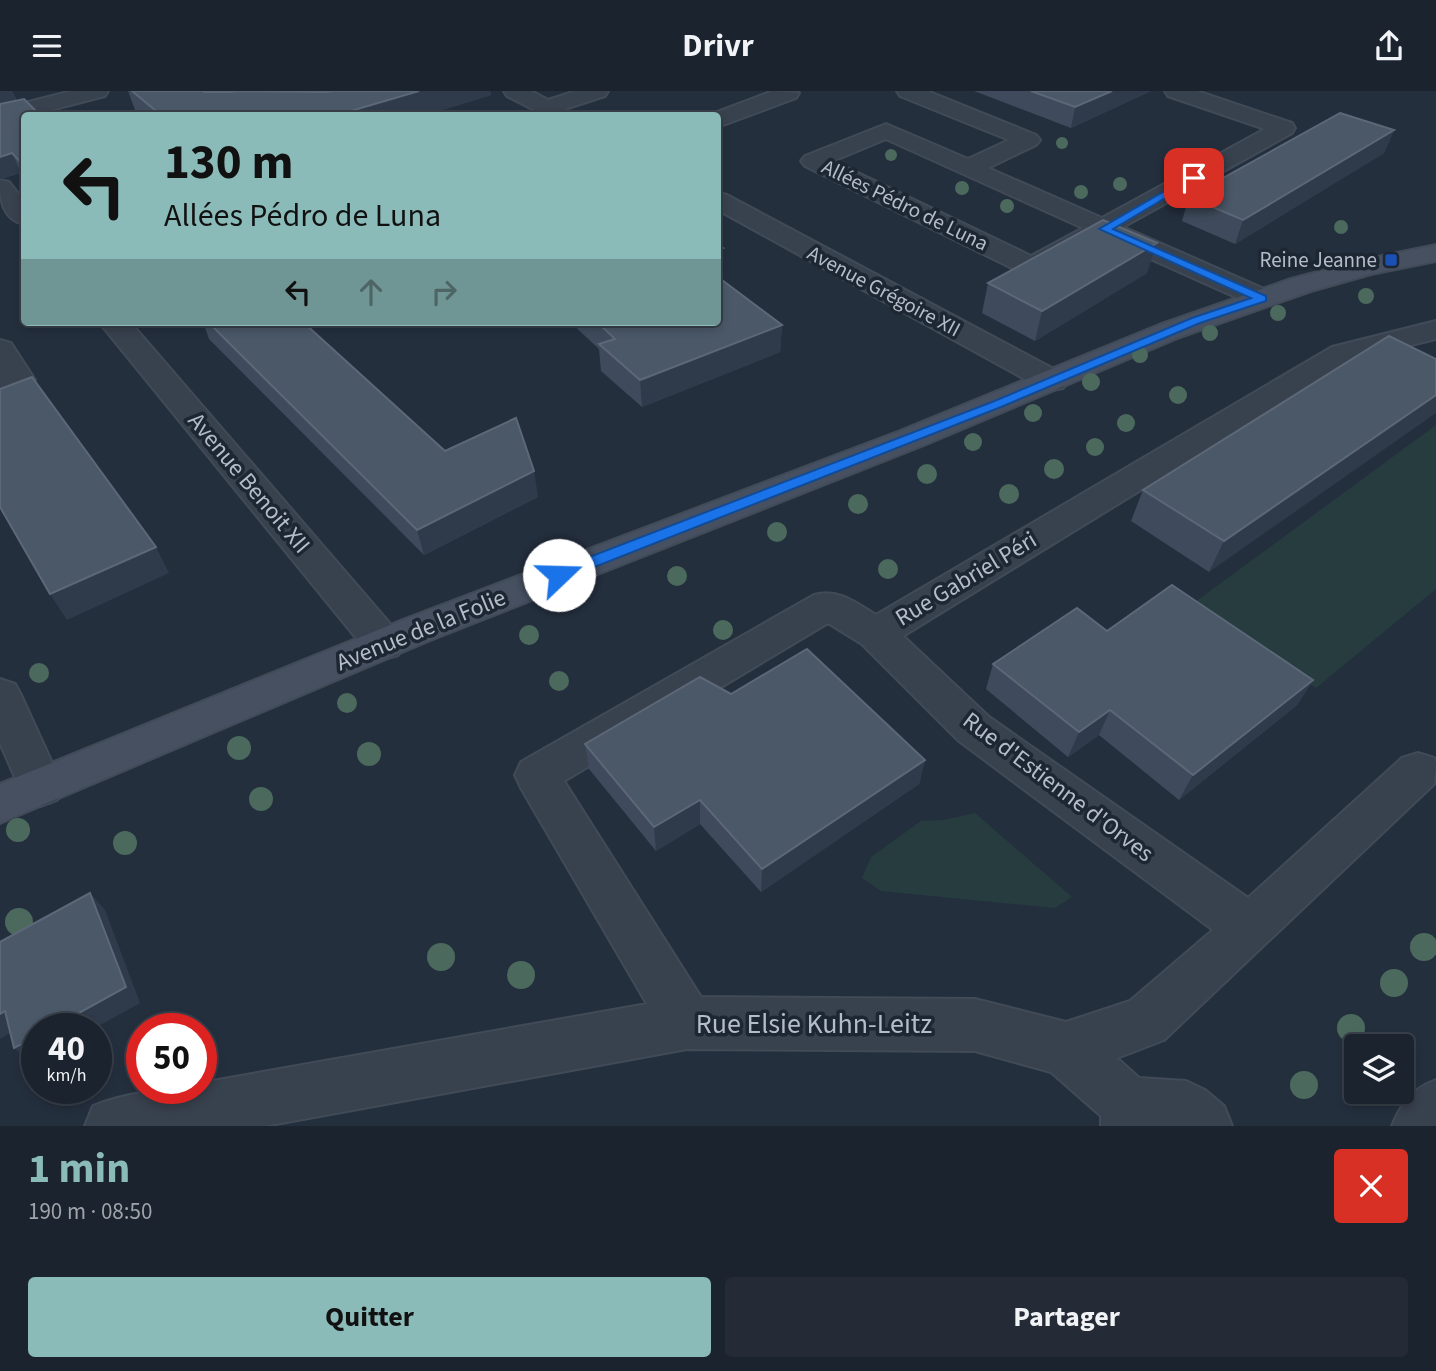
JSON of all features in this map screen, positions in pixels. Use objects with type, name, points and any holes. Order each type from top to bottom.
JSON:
[{"type":"main road","name":"Avenue de la Folie","points":[[0,804],[384,644],[1052,381],[1196,321],[1319,278],[1391,260],[1436,253]]},
{"type":"street","points":[[0,116],[97,91]]},
{"type":"street","points":[[515,91],[553,112],[597,91]]},
{"type":"street","points":[[908,91],[1028,140],[968,168]]},
{"type":"street","points":[[1104,229],[1284,128],[1176,91]]},
{"type":"street","points":[[721,119],[788,93]]},
{"type":"street","name":"Allées Pédro de Luna","points":[[1104,229],[1032,267],[813,161],[886,131],[1261,298]]},
{"type":"street","points":[[0,187],[21,212]]},
{"type":"street","name":"Avenue Grégoire XII","points":[[721,202],[1052,381]]},
{"type":"street","name":"Avenue Benoit XII","points":[[117,326],[384,644]]},
{"type":"street","name":"Rue Gabriel Péri","points":[[687,1023],[537,775],[828,605],[876,633],[1343,353],[1436,330]]},
{"type":"street","points":[[0,349],[20,380],[0,387]]},
{"type":"street","name":"Rue d'Estienne d'Orves","points":[[876,633],[974,729],[1250,928]]},
{"type":"street","points":[[0,695],[41,786]]},
{"type":"street","points":[[1204,1126],[1186,1109],[1129,1115],[1066,1049],[1146,1022],[1418,771]]},
{"type":"street","name":"Rue Elsie Kuhn-Leitz","points":[[113,1126],[687,1023],[975,1025],[1066,1049]]},
{"type":"street","points":[[1420,1126],[1436,1107]]},
{"type":"green space","points":[[1436,425],[1436,589],[1316,688],[1191,605]]},
{"type":"green space","points":[[975,813],[1072,897],[1055,908],[881,891],[862,878],[871,857],[921,821],[944,820]]},
{"type":"building","points":[[132,91],[419,91],[347,112],[157,112]]},
{"type":"building","points":[[1031,91],[1112,91],[1075,107]]},
{"type":"building","points":[[24,99],[37,112],[21,112],[21,163],[12,153],[0,157],[0,104]]},
{"type":"building","points":[[1340,113],[1394,130],[1243,220],[1189,197]]},
{"type":"building","points":[[1103,220],[1157,243],[1042,311],[988,283]]},
{"type":"building","points":[[721,279],[782,325],[640,380],[599,344],[615,339],[601,326],[721,326]]},
{"type":"building","points":[[212,326],[307,326],[445,451],[516,418],[534,471],[417,530]]},
{"type":"building","points":[[1389,336],[1436,359],[1436,395],[1224,541],[1143,490]]},
{"type":"building","points":[[32,377],[156,547],[50,594],[0,507],[0,389]]},
{"type":"building","points":[[1172,585],[1313,680],[1193,775],[1110,710],[1079,732],[993,664],[1077,608],[1107,631]]},
{"type":"building","points":[[807,649],[925,760],[762,869],[700,800],[654,827],[585,744],[700,677],[731,694]]},
{"type":"building","points":[[90,893],[126,987],[79,1013],[21,1013],[21,1044],[14,1048],[5,1011],[0,1014],[0,942]]},
{"type":"place","name":"Reine Jeanne","points":[[1391,260]]},
{"type":"route","points":[[559,575],[997,405],[1102,359],[1261,298],[1104,229],[1194,178]]}]
